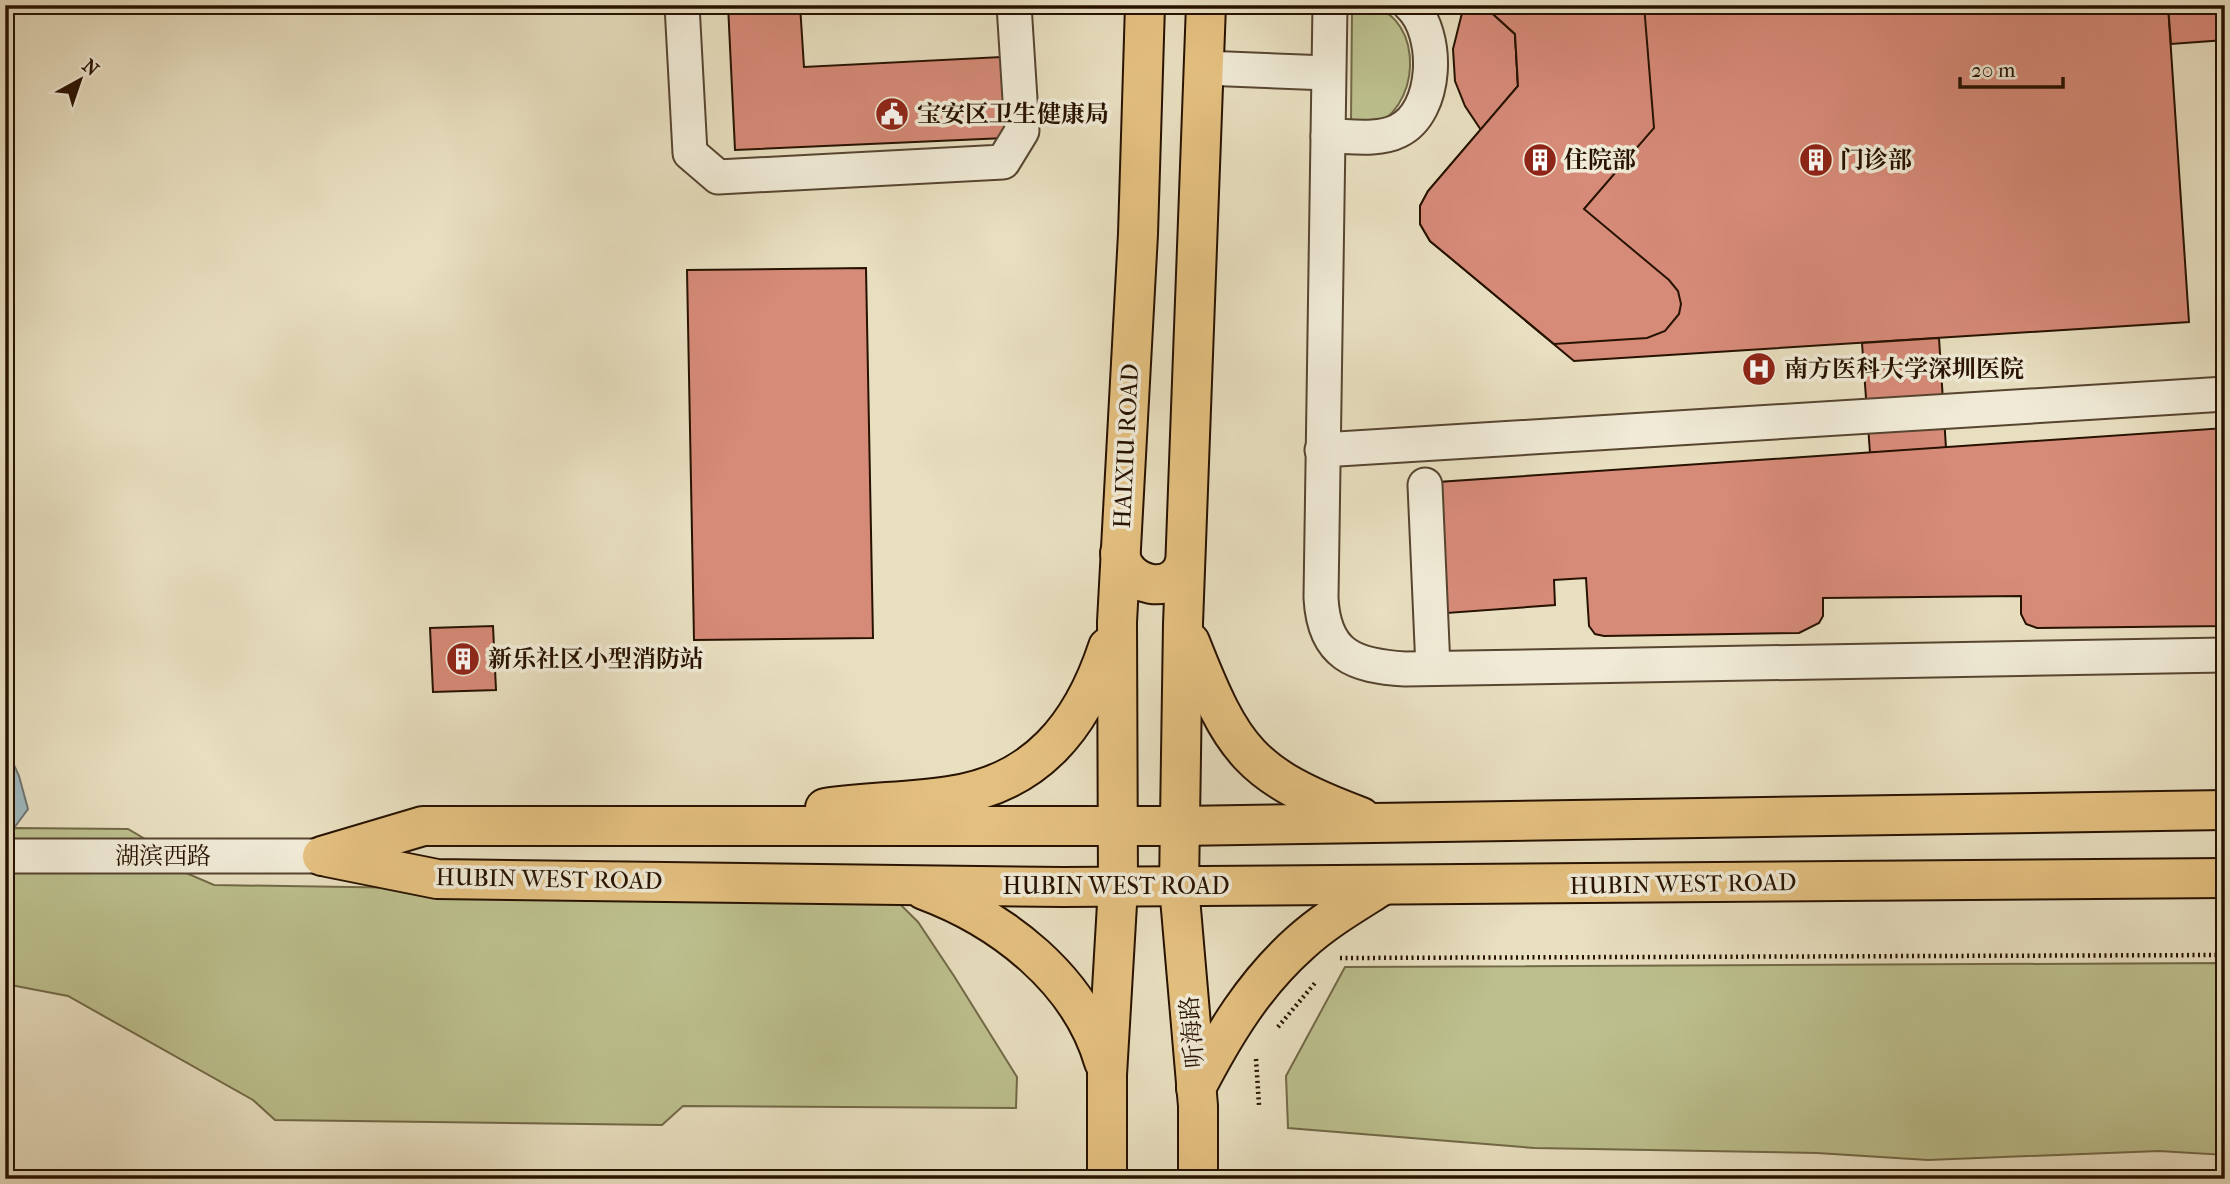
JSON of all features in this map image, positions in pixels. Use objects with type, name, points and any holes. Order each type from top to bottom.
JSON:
[{"type":"main road","name":"HAIXIU ROAD","points":[[1118,887],[1116,622],[1138,234],[1145,5]]},
{"type":"main road","points":[[1179,886],[1183,624],[1206,5]]},
{"type":"main road","points":[[1120,553],[1122,564],[1128,573],[1148,584],[1169,582],[1179,575],[1185,562]]},
{"type":"main road","points":[[703,829],[858,803],[950,796],[993,785],[1037,761],[1061,738],[1083,709],[1099,674],[1116,622]]},
{"type":"main road","points":[[1183,624],[1215,706],[1236,741],[1259,766],[1286,785],[1376,823]]},
{"type":"main road","name":"HUBIN WEST ROAD","points":[[321,856],[424,826],[703,829],[1181,826],[2225,810]]},
{"type":"main road","name":"HUBIN WEST ROAD","points":[[321,856],[437,879],[909,885],[1380,887],[2225,878]]},
{"type":"main road","points":[[909,885],[947,899],[984,919],[1019,943],[1049,970],[1076,1003],[1096,1035],[1107,1091]]},
{"type":"main road","name":"听海路","points":[[1179,886],[1197,1097],[1198,1179]]},
{"type":"main road","points":[[1107,1179],[1107,1091],[1118,887]]},
{"type":"main road","points":[[1197,1097],[1227,1031],[1269,974],[1301,942],[1380,887]]},
{"type":"street","points":[[682,5],[690,153],[718,177],[1003,162],[1022,131],[1014,5]]},
{"type":"street","points":[[1330,5],[1321,598],[1327,636],[1338,650],[1369,665],[1433,668],[2225,655]]},
{"type":"street","points":[[1328,136],[1395,133],[1418,113],[1426,90],[1429,54],[1423,21],[1410,5]]},
{"type":"street","points":[[1205,68],[1328,73]]},
{"type":"street","points":[[1322,450],[2225,394]]},
{"type":"street","points":[[1425,485],[1433,668]]},
{"type":"street","name":"湖滨西路","points":[[5,856],[321,856]]},
{"type":"path","points":[[2168,9],[2220,5]]},
{"type":"path","points":[[1336,958],[2225,955]]},
{"type":"path","points":[[1273,1034],[1321,976]]},
{"type":"path","points":[[1255,1054],[1259,1105]]},
{"type":"green space","points":[[1360,5],[1380,9],[1396,21],[1405,37],[1410,56],[1409,76],[1403,95],[1393,112],[1377,124],[1351,120],[1352,10]]},
{"type":"green space","points":[[14,828],[128,829],[145,839],[172,867],[214,885],[879,895],[898,902],[918,922],[954,976],[1017,1077],[1016,1108],[683,1106],[662,1125],[275,1120],[253,1100],[68,996],[5,984],[5,831]]},
{"type":"green space","points":[[2225,963],[2225,1155],[2159,1151],[1928,1160],[1817,1153],[1534,1148],[1288,1128],[1286,1076],[1345,967]]},
{"type":"water","points":[[5,745],[19,776],[28,809],[14,828],[5,831]]},
{"type":"building","points":[[728,5],[800,5],[804,67],[1001,57],[1005,138],[735,150]]},
{"type":"building","points":[[1464,5],[1483,5],[1515,34],[1518,86],[1481,130],[1465,106],[1455,81],[1453,49]]},
{"type":"building","name":"门诊部","points":[[1483,5],[2168,5],[2189,322],[1574,361],[1430,241],[1420,224],[1420,206],[1428,191],[1518,86],[1515,34]]},
{"type":"building","name":"住院部","points":[[1483,5],[1644,5],[1654,128],[1584,209],[1669,280],[1678,291],[1681,304],[1679,314],[1665,331],[1647,338],[1554,344],[1430,241],[1420,224],[1420,206],[1428,191],[1518,86],[1515,34]]},
{"type":"building","points":[[2168,5],[2225,5],[2225,40],[2171,44]]},
{"type":"building","points":[[866,268],[873,638],[694,640],[687,270]]},
{"type":"building","points":[[1939,338],[1946,448],[1870,453],[1862,343]]},
{"type":"building","points":[[2225,428],[2225,626],[2037,628],[2026,624],[2021,614],[2021,596],[1823,598],[1823,616],[1819,623],[1799,633],[1604,636],[1595,634],[1589,626],[1586,578],[1554,580],[1555,605],[1447,613],[1438,482]]},
{"type":"building","name":"新乐社区小型消防站","points":[[493,626],[496,690],[433,692],[430,628]]},
{"type":"place","name":"宝安区卫生健康局","points":[[892,114]]},
{"type":"place","name":"住院部","points":[[1540,160]]},
{"type":"place","name":"门诊部","points":[[1816,160]]},
{"type":"place","name":"南方医科大学深圳医院","points":[[1759,369]]},
{"type":"place","name":"新乐社区小型消防站","points":[[463,659]]}]
